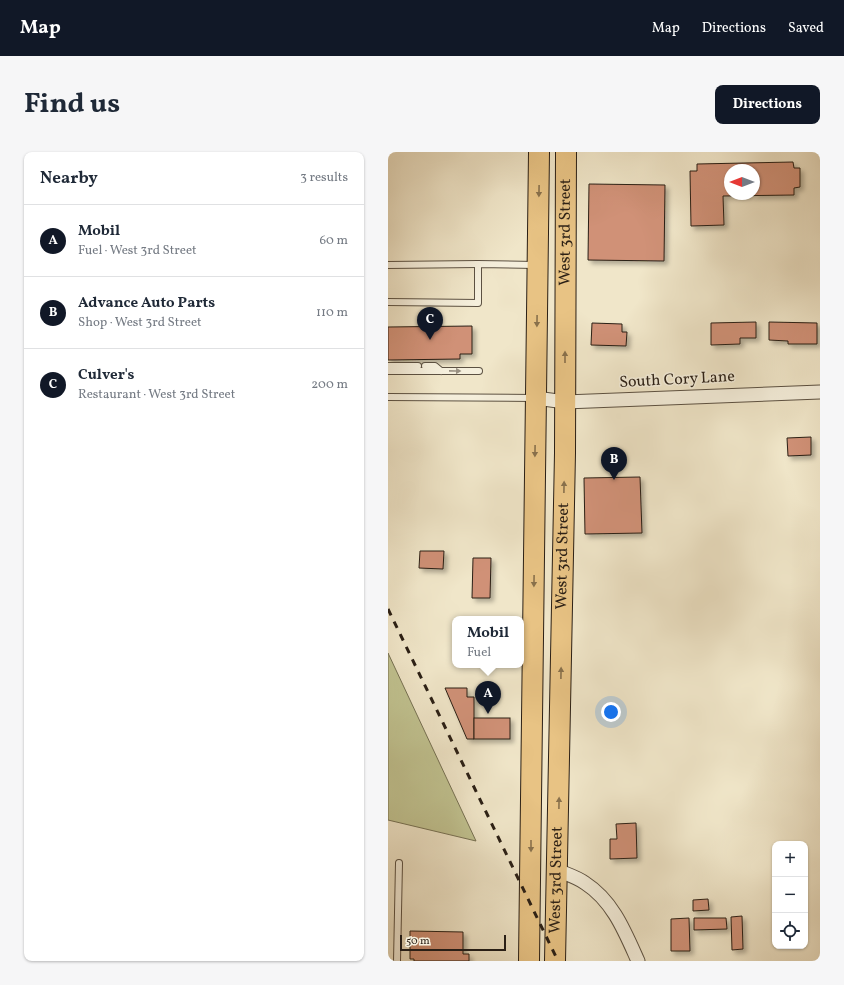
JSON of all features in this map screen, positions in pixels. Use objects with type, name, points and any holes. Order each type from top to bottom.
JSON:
[{"type":"main road","name":"West 3rd Street","points":[[529,961],[531,904],[539,152]]},
{"type":"main road","name":"West 3rd Street","points":[[555,961],[565,402],[566,152]]},
{"type":"main road","points":[[532,736],[542,828],[557,870]]},
{"type":"street","name":"South Cory Lane","points":[[536,398],[565,402],[820,392]]},
{"type":"street","points":[[557,870],[585,882],[601,896],[616,915],[638,961]]},
{"type":"lane","points":[[388,302],[478,303],[478,264]]},
{"type":"lane","points":[[388,265],[538,265]]},
{"type":"lane","points":[[388,366],[435,366],[441,371]]},
{"type":"lane","points":[[388,370],[479,371]]},
{"type":"lane","points":[[388,397],[536,398]]},
{"type":"lane","points":[[398,961],[399,863]]},
{"type":"green space","points":[[388,653],[476,841],[388,820]]},
{"type":"building","points":[[793,162],[794,168],[800,168],[800,187],[794,188],[794,195],[760,195],[760,164],[724,164],[724,225],[691,226],[690,171],[697,171],[697,164]]},
{"type":"building","points":[[589,184],[665,185],[664,261],[588,260]]},
{"type":"building","points":[[756,322],[756,338],[740,338],[740,344],[711,345],[711,323]]},
{"type":"building","points":[[769,322],[817,323],[817,344],[788,344],[788,341],[769,340]]},
{"type":"building","points":[[592,323],[622,324],[622,332],[627,332],[626,346],[591,345]]},
{"type":"building","points":[[472,326],[472,354],[460,354],[460,359],[388,360],[388,327]]},
{"type":"building","points":[[811,437],[811,455],[788,456],[787,438]]},
{"type":"building","points":[[640,477],[642,533],[585,534],[584,478]]},
{"type":"building","points":[[420,551],[444,551],[443,569],[419,568]]},
{"type":"building","points":[[473,558],[491,558],[490,598],[472,598]]},
{"type":"building","points":[[445,688],[467,688],[467,697],[474,697],[474,739],[467,739]]},
{"type":"building","points":[[474,718],[510,718],[510,739],[474,739]]},
{"type":"building","points":[[636,823],[637,858],[610,859],[610,839],[617,839],[616,824]]},
{"type":"building","points":[[708,899],[709,910],[693,911],[693,900]]},
{"type":"building","points":[[742,916],[743,949],[732,950],[731,917]]},
{"type":"building","points":[[689,918],[690,951],[671,951],[671,919]]},
{"type":"building","points":[[694,918],[726,918],[727,929],[694,930]]},
{"type":"building","points":[[410,931],[463,932],[463,954],[469,954],[469,961],[414,961],[414,959],[410,959]]},
{"type":"railway","points":[[388,609],[558,961]]},
{"type":"place","name":"Culver's","points":[[430,340]]},
{"type":"place","name":"Advance Auto Parts","points":[[614,480]]},
{"type":"place","name":"Mobil","points":[[488,714]]}]
